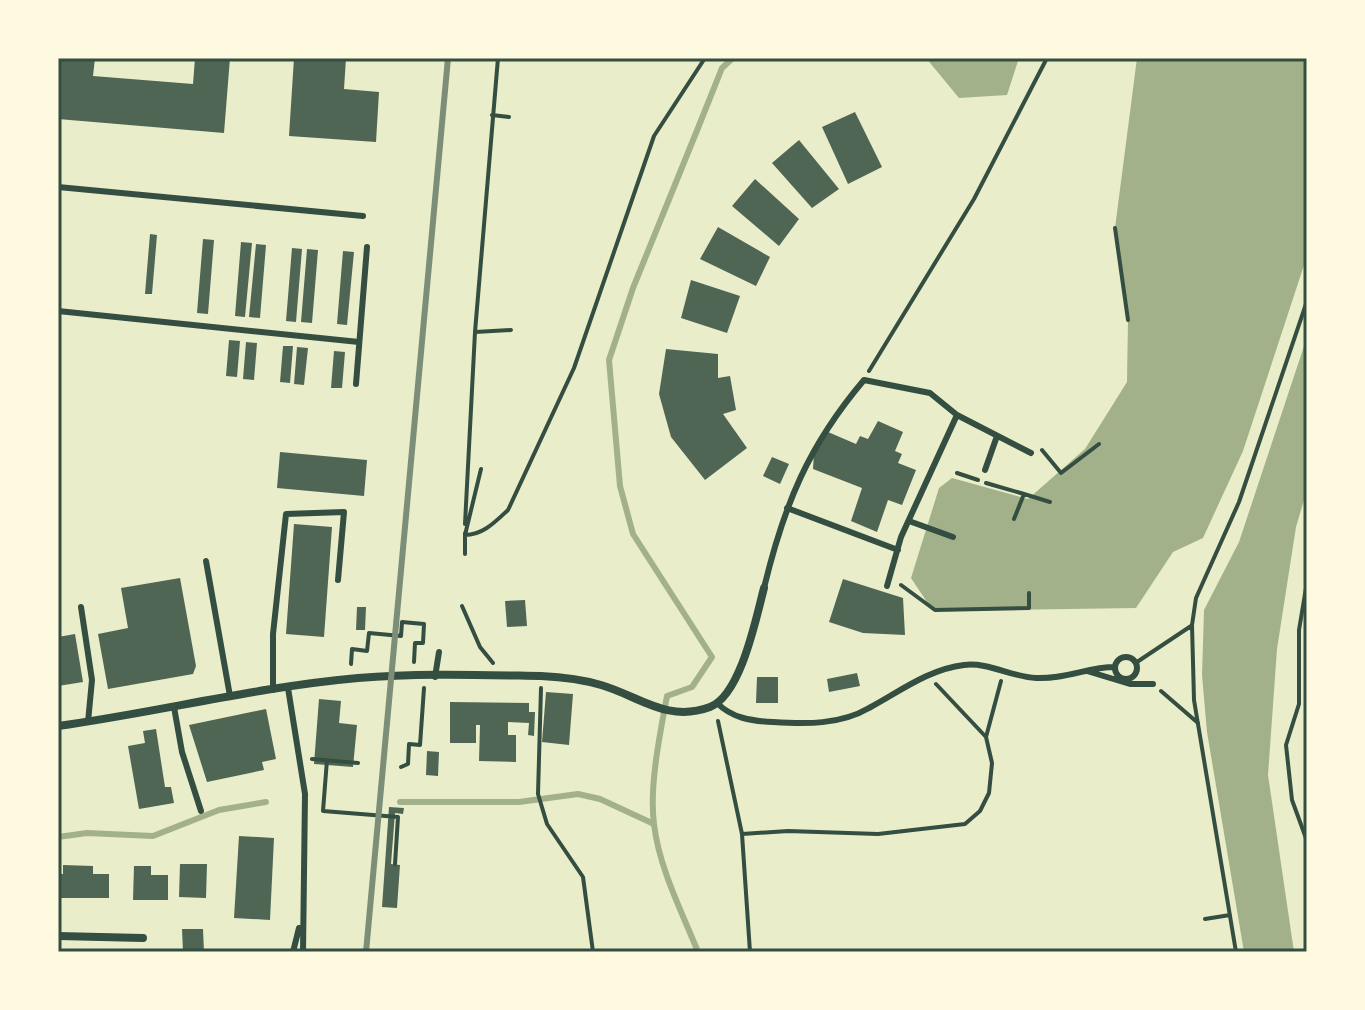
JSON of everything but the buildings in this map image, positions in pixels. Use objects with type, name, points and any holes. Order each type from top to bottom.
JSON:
[{"type":"street","points":[[58,726],[230,696],[361,678],[541,676],[601,685],[649,707],[674,713],[715,704],[727,694],[742,662],[764,588]]},
{"type":"street","points":[[58,936],[143,938]]},
{"type":"lane","points":[[58,187],[363,216]]},
{"type":"lane","points":[[356,384],[367,247]]},
{"type":"lane","points":[[58,311],[359,342]]},
{"type":"lane","points":[[764,588],[787,508],[809,454],[832,418],[864,380],[930,393],[957,415],[1031,453]]},
{"type":"lane","points":[[887,586],[909,521],[957,415]]},
{"type":"lane","points":[[985,470],[997,436]]},
{"type":"lane","points":[[787,508],[898,550]]},
{"type":"lane","points":[[273,690],[273,634],[286,514],[344,512],[338,580]]},
{"type":"lane","points":[[909,521],[953,537]]},
{"type":"lane","points":[[206,561],[230,696]]},
{"type":"lane","points":[[81,607],[92,680],[88,722]]},
{"type":"lane","points":[[435,677],[439,652]]},
{"type":"lane","points":[[715,704],[728,714],[757,722],[823,723],[868,709],[899,688],[965,665],[1032,678],[1068,678],[1087,671],[1115,667],[1123,657],[1137,662],[1137,673],[1128,679],[1117,674],[1115,667]]},
{"type":"lane","points":[[1087,671],[1130,684],[1153,684]]},
{"type":"lane","points":[[288,688],[305,794],[301,920],[303,952]]},
{"type":"lane","points":[[174,707],[185,764],[201,811]]},
{"type":"lane","points":[[293,952],[301,920]]},
{"type":"path","points":[[465,554],[475,332],[498,58]]},
{"type":"path","points":[[465,535],[475,535],[489,527],[508,510],[574,368],[654,136],[705,58]]},
{"type":"path","points":[[864,380],[974,199],[1047,58]]},
{"type":"path","points":[[492,115],[509,117]]},
{"type":"path","points":[[1115,228],[1128,320]]},
{"type":"path","points":[[1236,952],[1198,723],[1192,674],[1192,625],[1196,598],[1239,502],[1307,301]]},
{"type":"path","points":[[475,332],[511,330]]},
{"type":"path","points":[[1031,453],[1040,447],[1061,473],[1099,444]]},
{"type":"path","points":[[465,535],[481,469]]},
{"type":"path","points":[[957,473],[1050,502]]},
{"type":"path","points":[[1014,519],[1024,494]]},
{"type":"path","points":[[890,576],[935,610],[1029,608],[1029,593]]},
{"type":"path","points":[[1307,582],[1299,630],[1299,704],[1286,745],[1292,800],[1307,841]]},
{"type":"path","points":[[462,606],[480,647],[492,662],[517,676]]},
{"type":"path","points":[[351,662],[352,649],[367,651],[369,633],[401,636],[402,622],[424,624],[423,643],[415,643],[414,664]]},
{"type":"path","points":[[1137,662],[1192,625]]},
{"type":"path","points":[[742,834],[788,831],[878,834],[965,824],[980,811],[989,793],[992,763],[986,737],[1003,671]]},
{"type":"path","points":[[541,676],[538,794],[542,812],[583,877],[593,952]]},
{"type":"path","points":[[929,677],[986,737]]},
{"type":"path","points":[[1153,684],[1198,723]]},
{"type":"path","points":[[401,767],[408,764],[409,744],[420,745],[424,688]]},
{"type":"path","points":[[715,704],[742,834],[750,952]]},
{"type":"path","points":[[312,759],[358,763]]},
{"type":"path","points":[[327,760],[323,811],[398,817],[395,864]]},
{"type":"path","points":[[1205,919],[1230,915]]},
{"type":"shaded area","points":[[926,58],[1019,58],[1007,95],[959,98]]},
{"type":"shaded area","points":[[1137,58],[1307,58],[1307,256],[1243,451],[1203,538],[1173,552],[1136,608],[933,611],[911,578],[939,488],[952,478],[1028,499],[1085,449],[1127,382],[1128,320],[1115,228]]},
{"type":"shaded area","points":[[1307,337],[1307,490],[1296,527],[1277,649],[1268,775],[1294,952],[1244,952],[1207,732],[1202,675],[1204,610],[1239,542]]},
{"type":"waterway","points":[[698,952],[661,857],[654,824],[653,793],[667,696],[692,687],[712,657],[633,534],[620,486],[609,360],[633,288],[722,68],[733,58]]},
{"type":"waterway","points":[[400,802],[519,802],[578,794],[600,799],[654,824]]},
{"type":"waterway","points":[[58,837],[87,833],[153,836],[219,810],[266,802]]},
{"type":"railway","points":[[366,952],[448,58]]}]
